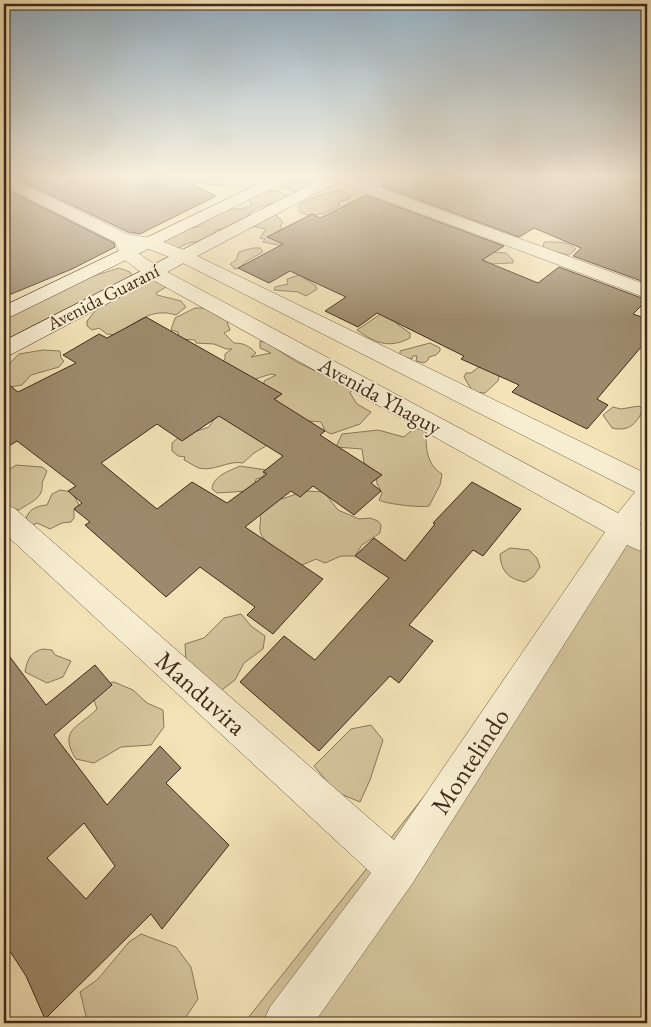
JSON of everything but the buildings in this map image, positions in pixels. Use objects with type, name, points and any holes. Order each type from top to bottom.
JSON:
[{"type":"street","name":"Avenida Yhaguy","points":[[86,225],[125,246],[153,272],[635,536]]},
{"type":"street","name":"Avenida Guaraní","points":[[150,243],[187,225]]},
{"type":"street","name":"Avenida Guaraní","points":[[4,349],[243,225]]},
{"type":"street","points":[[466,225],[647,292]]},
{"type":"street","name":"Avenida Yhaguy","points":[[125,246],[150,243],[183,256],[647,486]]},
{"type":"street","name":"Avenida Guaraní","points":[[4,314],[125,246]]},
{"type":"street","name":"Montelindo","points":[[286,1023],[398,870],[635,536],[647,496]]},
{"type":"street","name":"Manduvira","points":[[4,516],[398,870]]},
{"type":"shaded area","points":[[203,225],[236,225],[216,230],[208,239],[189,243],[173,251],[155,238]]},
{"type":"shaded area","points":[[281,225],[282,229],[276,235],[279,241],[288,247],[263,242],[265,239],[260,238],[266,229],[252,226]]},
{"type":"shaded area","points":[[544,242],[565,243],[576,249],[569,255],[543,249]]},
{"type":"shaded area","points":[[260,248],[263,252],[245,262],[241,268],[235,269],[230,264],[236,260],[239,252]]},
{"type":"shaded area","points":[[489,252],[506,253],[513,260],[513,263],[488,264],[482,258]]},
{"type":"shaded area","points":[[119,268],[130,272],[133,277],[152,279],[166,287],[156,293],[157,295],[181,301],[186,307],[176,315],[159,313],[151,315],[137,321],[116,335],[107,334],[99,328],[92,330],[87,326],[87,321],[99,306],[4,357],[4,319],[90,277]]},
{"type":"shaded area","points":[[300,275],[316,286],[317,289],[306,296],[298,292],[274,290],[275,287],[288,284],[287,279]]},
{"type":"shaded area","points":[[195,308],[206,308],[231,320],[227,322],[230,330],[224,333],[234,343],[244,344],[256,353],[251,357],[271,353],[260,348],[260,341],[267,343],[297,362],[353,389],[350,393],[357,404],[371,412],[360,424],[331,434],[325,431],[321,422],[309,421],[254,453],[243,463],[232,463],[205,469],[184,460],[185,457],[178,456],[172,451],[172,443],[179,437],[209,427],[214,420],[228,411],[246,405],[272,401],[278,397],[276,391],[264,387],[264,381],[276,375],[271,374],[252,380],[220,364],[225,359],[225,354],[232,349],[226,349],[214,344],[196,343],[195,340],[179,339],[178,332],[171,330],[175,318]]},
{"type":"shaded area","points":[[385,311],[403,319],[397,324],[410,333],[410,338],[395,343],[382,343],[357,330]]},
{"type":"shaded area","points":[[430,343],[440,348],[440,351],[436,355],[429,357],[424,363],[416,361],[417,356],[413,356],[412,359],[400,356],[400,351]]},
{"type":"shaded area","points":[[43,350],[60,351],[61,358],[64,361],[59,367],[31,375],[22,385],[4,388],[4,369],[19,354]]},
{"type":"shaded area","points":[[479,367],[491,369],[499,377],[498,381],[485,393],[473,392],[464,377],[466,373],[471,373]]},
{"type":"shaded area","points":[[639,406],[643,410],[638,419],[631,426],[623,429],[612,428],[603,415],[613,407],[621,409]]},
{"type":"shaded area","points":[[414,428],[426,431],[428,455],[433,465],[442,474],[440,485],[429,506],[404,505],[379,500],[382,493],[377,484],[376,472],[364,463],[362,449],[336,447],[342,434],[378,430],[404,437]]},
{"type":"shaded area","points":[[16,465],[42,467],[47,471],[42,483],[41,493],[35,500],[19,510],[9,507],[4,510],[4,473]]},
{"type":"shaded area","points":[[240,466],[266,470],[263,477],[256,479],[254,487],[249,491],[217,493],[212,489],[218,477]]},
{"type":"shaded area","points":[[60,490],[72,492],[79,505],[74,509],[74,518],[71,522],[62,523],[50,529],[37,523],[31,526],[25,523],[30,512],[39,506],[47,505],[52,494]]},
{"type":"shaded area","points":[[307,491],[324,492],[338,510],[359,519],[370,518],[378,521],[381,525],[380,533],[362,545],[355,556],[341,556],[325,563],[316,559],[302,565],[273,547],[263,538],[260,532],[260,514],[274,500]]},
{"type":"shaded area","points":[[626,542],[647,553],[647,1023],[244,1023]]},
{"type":"shaded area","points":[[510,548],[529,550],[537,558],[540,567],[533,577],[525,582],[514,579],[504,570],[500,554]]},
{"type":"shaded area","points":[[241,614],[251,626],[265,636],[263,649],[244,663],[235,680],[219,692],[186,663],[185,644],[204,638],[224,618]]},
{"type":"shaded area","points":[[43,649],[52,650],[55,655],[71,661],[63,677],[47,683],[25,672],[30,657],[35,652]]},
{"type":"shaded area","points":[[114,682],[133,690],[147,703],[163,710],[164,727],[151,745],[121,747],[94,763],[76,759],[69,741],[70,735],[78,725],[97,709],[93,697],[104,684]]},
{"type":"shaded area","points":[[371,725],[383,740],[370,780],[360,802],[336,792],[314,766],[351,729]]},
{"type":"shaded area","points":[[141,934],[176,947],[191,967],[198,999],[182,1023],[84,1023],[86,1016],[80,992],[98,979],[129,942]]}]
